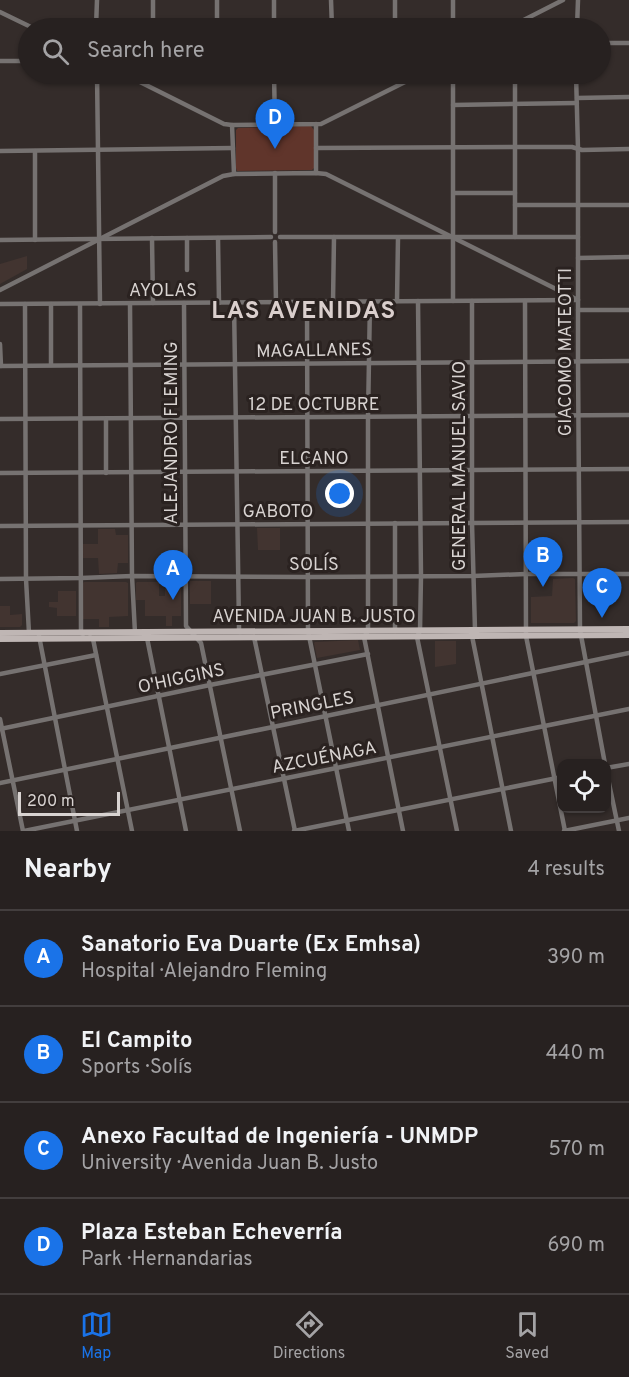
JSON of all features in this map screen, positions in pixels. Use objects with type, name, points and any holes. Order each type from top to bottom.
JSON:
[{"type":"main road","name":"AVENIDA JUAN B. JUSTO","points":[[39,636],[239,629],[308,634],[581,633],[629,635]]},
{"type":"main road","name":"AVENIDA JUAN B. JUSTO","points":[[581,633],[629,629]]},
{"type":"main road","name":"AVENIDA JUAN B. JUSTO","points":[[366,634],[395,631],[419,634]]},
{"type":"main road","name":"AVENIDA JUAN B. JUSTO","points":[[0,633],[93,639],[255,638],[308,634]]},
{"type":"main road","name":"AVENIDA JUAN B. JUSTO","points":[[0,639],[29,636]]},
{"type":"street","points":[[96,0],[96,18]]},
{"type":"street","points":[[153,0],[153,18]]},
{"type":"street","points":[[217,0],[217,18]]},
{"type":"street","points":[[274,0],[274,18]]},
{"type":"street","points":[[331,0],[332,18]]},
{"type":"street","points":[[395,0],[395,18]]},
{"type":"street","points":[[453,0],[453,18]]},
{"type":"street","points":[[528,18],[563,0]]},
{"type":"street","points":[[577,18],[578,0]]},
{"type":"street","points":[[0,12],[18,21]]},
{"type":"street","points":[[611,43],[629,43]]},
{"type":"street","points":[[0,61],[18,61]]},
{"type":"street","points":[[97,84],[100,304]]},
{"type":"street","points":[[144,84],[225,124],[232,125],[325,123],[401,84]]},
{"type":"street","points":[[274,84],[275,124]]},
{"type":"street","points":[[453,84],[453,301]]},
{"type":"street","points":[[514,237],[515,84]]},
{"type":"street","name":"GIACOMO MATEOTTI","points":[[576,84],[581,633],[604,759]]},
{"type":"street","points":[[453,105],[515,104],[629,97]]},
{"type":"street","points":[[316,124],[316,172]]},
{"type":"street","points":[[232,125],[234,174]]},
{"type":"street","points":[[316,148],[572,147],[582,150],[629,149]]},
{"type":"street","points":[[0,150],[233,148]]},
{"type":"street","points":[[35,151],[35,240]]},
{"type":"street","points":[[0,290],[223,176],[316,172],[326,174],[578,300]]},
{"type":"street","points":[[271,237],[275,232],[275,173]]},
{"type":"street","points":[[454,193],[515,194]]},
{"type":"street","points":[[515,205],[629,205]]},
{"type":"street","points":[[275,232],[280,237],[578,237]]},
{"type":"street","points":[[0,240],[271,237]]},
{"type":"street","points":[[271,237],[275,242],[276,303]]},
{"type":"street","points":[[275,242],[280,237]]},
{"type":"street","points":[[333,302],[334,237]]},
{"type":"street","points":[[152,238],[153,303]]},
{"type":"street","points":[[187,238],[188,270]]},
{"type":"street","points":[[218,238],[219,303]]},
{"type":"street","points":[[397,301],[398,238]]},
{"type":"street","points":[[578,258],[629,257]]},
{"type":"street","name":"AYOLAS","points":[[0,304],[578,300]]},
{"type":"street","points":[[370,301],[366,634],[377,706],[403,831]]},
{"type":"street","name":"GENERAL MANUEL SAVIO","points":[[472,301],[473,633],[511,831]]},
{"type":"street","points":[[525,301],[527,633],[564,831],[629,818]]},
{"type":"street","points":[[418,302],[421,523],[419,634],[457,831]]},
{"type":"street","points":[[130,303],[132,576],[135,632],[147,638],[186,831]]},
{"type":"street","name":"ALEJANDRO FLEMING","points":[[184,303],[186,626],[191,632]]},
{"type":"street","points":[[234,303],[239,629],[255,638],[294,831],[557,778]]},
{"type":"street","points":[[307,303],[308,634],[349,831]]},
{"type":"street","points":[[25,304],[26,579],[29,636]]},
{"type":"street","points":[[51,304],[51,365]]},
{"type":"street","points":[[80,304],[81,633],[93,639],[132,831]]},
{"type":"street","points":[[579,310],[629,310]]},
{"type":"street","points":[[0,344],[1,366]]},
{"type":"street","name":"MAGALLANES","points":[[1,366],[629,361]]},
{"type":"street","name":"12 DE OCTUBRE","points":[[0,419],[629,415]]},
{"type":"street","points":[[106,419],[106,472]]},
{"type":"street","name":"ELCANO","points":[[0,473],[629,469]]},
{"type":"street","name":"GABOTO","points":[[0,526],[629,522]]},
{"type":"street","points":[[395,524],[395,631]]},
{"type":"street","name":"SOLÍS","points":[[0,579],[132,576],[395,577],[629,574]]},
{"type":"street","points":[[191,632],[201,643],[240,831]]},
{"type":"street","points":[[39,636],[77,831]]},
{"type":"street","name":"PRINGLES","points":[[0,783],[629,653]]},
{"type":"street","name":"O'HIGGINS","points":[[1,729],[368,654]]},
{"type":"street","points":[[0,674],[96,655]]},
{"type":"street","name":"AZCUÉNAGA","points":[[23,831],[629,709]]},
{"type":"street","points":[[0,719],[23,831]]},
{"type":"street","points":[[611,768],[629,764]]},
{"type":"street","points":[[611,792],[619,831]]},
{"type":"shaded area","points":[[311,126],[314,130],[314,168],[312,170],[237,171],[236,130],[238,128]]},
{"type":"shaded area","points":[[27,256],[27,269],[0,284],[0,264]]},
{"type":"shaded area","points":[[257,528],[280,528],[280,550],[258,550]]},
{"type":"shaded area","points":[[98,529],[115,529],[116,535],[128,535],[128,563],[118,563],[117,573],[99,574],[98,558],[83,558],[83,544],[98,544]]},
{"type":"shaded area","points":[[553,579],[575,579],[576,621],[574,623],[531,623],[531,597],[552,596]]},
{"type":"shaded area","points":[[165,581],[181,582],[181,616],[172,616],[172,626],[166,626],[166,616],[145,616],[145,600],[136,600],[137,582],[159,582],[159,596],[165,596]]},
{"type":"shaded area","points":[[190,581],[211,581],[211,604],[190,604]]},
{"type":"shaded area","points":[[84,582],[128,583],[128,616],[109,617],[109,627],[99,627],[99,619],[83,619]]},
{"type":"shaded area","points":[[58,591],[76,591],[76,616],[57,616],[57,608],[49,607],[49,602],[58,602]]},
{"type":"shaded area","points":[[0,606],[10,606],[10,615],[22,614],[22,625],[20,627],[0,627]]},
{"type":"shaded area","points":[[358,640],[360,650],[317,658],[315,642]]},
{"type":"shaded area","points":[[435,641],[456,641],[456,664],[435,667]]},
{"type":"place","name":"Plaza Esteban Echeverría","points":[[275,149]]},
{"type":"place","name":"El Campito","points":[[543,587]]},
{"type":"place","name":"Sanatorio Eva Duarte (Ex Emhsa)","points":[[173,600]]},
{"type":"place","name":"Anexo Facultad de Ingeniería - UNMDP","points":[[602,618]]},
{"type":"district","name":"LAS AVENIDAS","points":[[304,310]]}]
